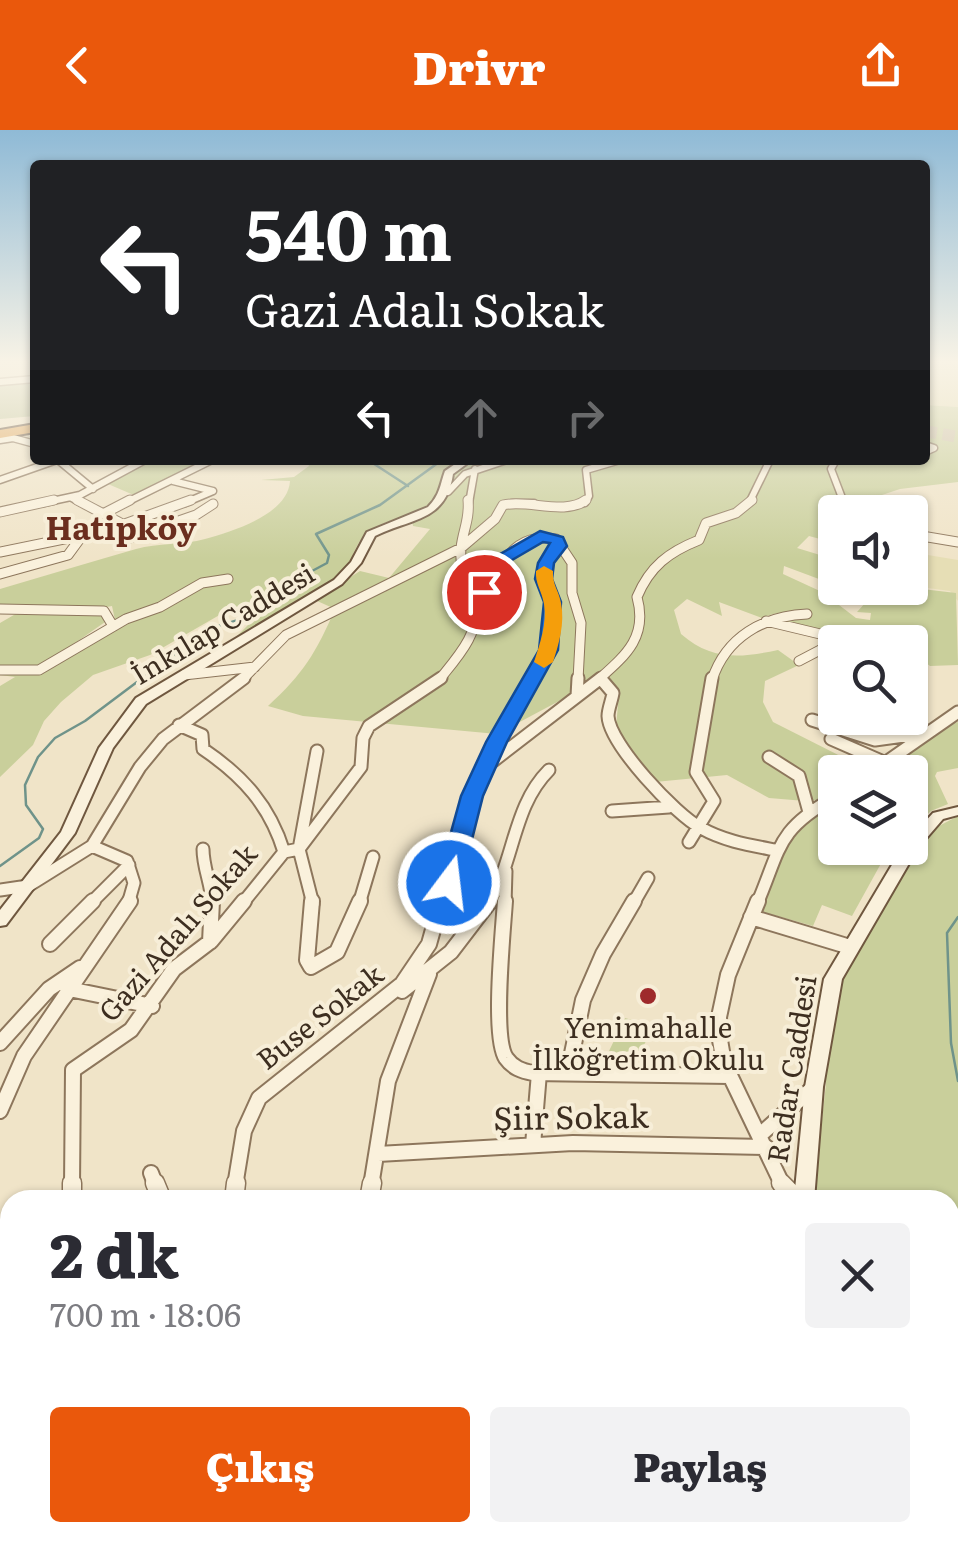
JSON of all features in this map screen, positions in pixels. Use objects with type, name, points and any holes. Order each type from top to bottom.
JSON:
[{"type":"highway","points":[[0,435],[30,427]]},
{"type":"street","points":[[0,435],[30,443]]},
{"type":"street","points":[[0,480],[44,465]]},
{"type":"street","points":[[64,465],[93,489]]},
{"type":"street","points":[[0,504],[5,511],[72,498],[136,465]]},
{"type":"street","points":[[103,514],[203,465]]},
{"type":"street","name":"İnkılap Caddesi","points":[[0,921],[68,833],[119,726],[149,694],[338,582],[351,571],[371,534],[432,510],[448,492],[448,474],[469,465]]},
{"type":"street","name":"Gazi Adalı Sokak","points":[[72,1190],[71,1074],[131,1030],[152,1006],[174,969],[210,942],[284,852],[299,848],[361,767],[363,738],[369,726],[434,684],[457,660],[471,633],[474,598],[464,578],[461,548],[470,517],[471,465]]},
{"type":"street","points":[[0,890],[28,886],[92,846],[140,767],[179,725],[255,667],[286,635],[461,548],[495,520],[501,506],[539,501],[566,508],[584,504],[590,496],[586,470],[603,465]]},
{"type":"street","points":[[484,767],[601,679],[639,630],[643,620],[637,596],[652,568],[672,549],[699,540],[706,523],[736,513],[752,501],[768,465]]},
{"type":"street","points":[[834,465],[841,495]]},
{"type":"street","points":[[0,552],[79,540],[127,527],[213,491],[173,481]]},
{"type":"street","points":[[72,498],[143,533]]},
{"type":"street","points":[[132,500],[166,512]]},
{"type":"street","points":[[121,541],[196,515],[214,504]]},
{"type":"street","name":"Gazi Adalı Sokak","points":[[474,598],[484,592],[501,560],[532,540],[551,536],[559,546]]},
{"type":"street","points":[[928,537],[958,542]]},
{"type":"street","points":[[0,574],[68,554],[79,540]]},
{"type":"street","points":[[559,546],[572,563],[572,593],[581,623],[578,696]]},
{"type":"street","name":"Buse Sokak","points":[[235,1190],[241,1148],[257,1101],[316,1049],[386,1002],[418,966],[430,944],[472,796],[548,650],[552,602],[544,583],[545,566],[559,546]]},
{"type":"street","points":[[18,568],[30,560],[35,547]]},
{"type":"street","points":[[0,670],[39,670],[113,626],[160,607],[202,583],[228,579]]},
{"type":"street","points":[[0,610],[104,611],[113,626]]},
{"type":"street","points":[[0,620],[17,610]]},
{"type":"street","points":[[689,842],[714,801],[696,772],[703,753],[708,692],[716,663],[737,638],[766,621],[777,616],[807,614]]},
{"type":"street","points":[[766,621],[842,639],[799,661]]},
{"type":"street","points":[[180,675],[255,667]]},
{"type":"street","points":[[601,679],[614,697],[608,718],[614,732],[669,807],[698,827],[739,845],[775,850]]},
{"type":"street","points":[[928,728],[958,712]]},
{"type":"street","points":[[812,720],[818,722]]},
{"type":"street","points":[[179,725],[202,734],[203,749],[232,768],[252,788],[268,810],[284,852]]},
{"type":"street","points":[[854,735],[882,740],[915,735]]},
{"type":"street","points":[[894,755],[915,735]]},
{"type":"street","points":[[831,739],[868,755]]},
{"type":"street","points":[[318,751],[299,848],[314,904],[307,960],[311,967],[327,961],[343,943],[373,857]]},
{"type":"street","points":[[769,757],[800,776],[809,812]]},
{"type":"street","points":[[549,770],[526,794],[506,870],[500,1048],[515,1067],[539,1073],[729,1076]]},
{"type":"street","points":[[612,811],[669,807]]},
{"type":"street","points":[[788,1190],[781,1184],[729,1076],[720,1044],[722,987],[775,850],[818,807]]},
{"type":"street","name":"Radar Caddesi","points":[[928,827],[938,816],[958,811]]},
{"type":"street","points":[[0,1112],[14,1072],[132,898],[134,884],[129,865],[118,854],[92,846]]},
{"type":"street","points":[[203,849],[203,870],[212,892],[210,942]]},
{"type":"street","points":[[50,944],[129,865]]},
{"type":"street","name":"Radar Caddesi","points":[[802,1190],[814,1087],[833,978],[899,865]]},
{"type":"street","points":[[386,1002],[429,974],[469,937],[506,870]]},
{"type":"street","points":[[568,1074],[583,1000],[603,954],[648,878]]},
{"type":"street","points":[[751,917],[850,947]]},
{"type":"street","points":[[0,1043],[48,989],[88,964]]},
{"type":"street","points":[[371,1190],[388,1081],[429,974]]},
{"type":"street","points":[[68,989],[152,1006]]},
{"type":"street","points":[[533,1145],[539,1073]]},
{"type":"street","points":[[763,1141],[814,1087]]},
{"type":"street","name":"Şiir Sokak","points":[[378,1154],[533,1145],[763,1141]]},
{"type":"street","points":[[151,1173],[158,1190]]},
{"type":"shaded area","points":[[928,555],[958,560],[958,601],[950,591],[928,588]]},
{"type":"green space","points":[[930,427],[958,427],[958,482],[882,495],[818,495],[818,538],[809,536],[797,548],[818,554],[818,579],[784,566],[783,574],[818,590],[818,605],[839,605],[856,618],[870,620],[871,613],[857,612],[863,605],[928,605],[928,590],[956,593],[958,665],[928,664],[928,625],[818,625],[818,630],[774,621],[812,616],[801,612],[781,612],[762,618],[719,602],[722,616],[687,599],[674,610],[681,634],[704,649],[739,656],[778,650],[799,665],[765,681],[763,702],[773,722],[838,755],[818,755],[818,800],[805,801],[769,798],[727,775],[655,782],[616,727],[619,693],[612,682],[576,692],[497,734],[303,716],[268,706],[308,662],[335,609],[315,600],[360,571],[389,578],[430,529],[413,526],[412,520],[431,513],[450,491],[454,472],[464,465],[930,465]]},
{"type":"green space","points":[[139,465],[199,465],[136,496],[108,484]]},
{"type":"green space","points":[[454,465],[443,472],[434,501],[366,534],[342,573],[306,601],[236,637],[281,592],[266,603],[223,613],[150,655],[93,675],[61,702],[44,721],[33,745],[0,777],[0,686],[15,677],[0,675],[0,671],[28,673],[221,578],[119,620],[115,620],[112,606],[0,607],[0,589],[136,549],[197,541],[244,526],[280,503],[290,481],[261,480],[294,477],[309,466]]},
{"type":"green space","points":[[19,612],[104,614],[105,622],[41,667],[0,668],[0,623]]},
{"type":"green space","points":[[958,722],[958,768],[937,772],[935,776],[948,804],[928,814],[928,755],[902,755],[939,728]]},
{"type":"green space","points":[[818,814],[818,865],[880,865],[852,916],[822,905],[813,926],[763,912],[780,862],[806,824]]},
{"type":"green space","points":[[958,816],[958,1190],[814,1190],[826,1084],[826,1048],[841,978],[907,865],[928,865],[928,838],[939,826]]},
{"type":"green space","points":[[625,1018],[653,1026],[637,1060],[609,1051]]},
{"type":"waterway","points":[[376,465],[407,485]]},
{"type":"waterway","points":[[407,485],[435,465]]},
{"type":"waterway","points":[[0,866],[39,838],[43,829],[26,805],[25,785],[38,757],[55,738],[85,721],[215,627],[264,612],[285,598],[299,578],[327,563],[329,555],[316,534],[380,505],[407,485]]},
{"type":"waterway","points":[[958,917],[947,933],[951,1043],[958,1081]]},
{"type":"tunnel","points":[[930,432],[958,437]]},
{"type":"slow traffic","points":[[544,571],[552,602],[552,638],[544,662]]},
{"type":"place","name":"Yenimahalle İlköğretim Okulu","points":[[648,996]]},
{"type":"district","name":"Hatipköy","points":[[121,529]]},
{"type":"route","points":[[449,883],[472,796],[496,742],[542,668],[548,650],[552,602],[544,579],[546,563],[559,546],[558,540],[540,536],[501,560],[484,592]]}]
